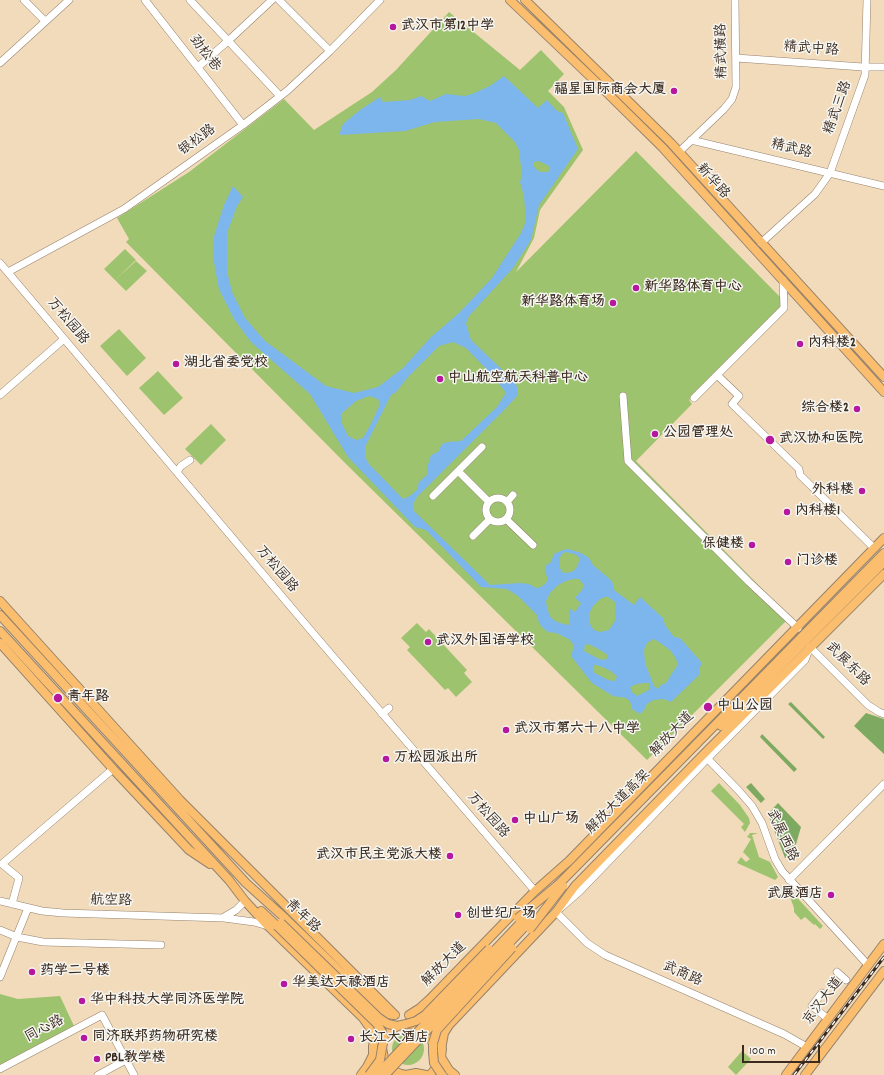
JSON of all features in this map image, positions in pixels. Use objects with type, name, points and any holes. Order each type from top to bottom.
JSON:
[{"type":"main road","name":"新华路","points":[[510,0],[662,147],[884,392]]},
{"type":"main road","name":"新华路","points":[[525,0],[602,74],[679,152],[884,377]]},
{"type":"main road","name":"解放大道","points":[[409,1015],[430,999],[535,891],[569,861],[798,628],[884,538]]},
{"type":"main road","name":"解放大道高架","points":[[377,1075],[884,553]]},
{"type":"main road","name":"解放大道高架","points":[[385,1075],[561,884],[884,562]]},
{"type":"main road","points":[[430,1075],[437,1067],[441,1057],[444,1033],[449,1025],[556,912],[575,886],[705,757],[810,647],[884,574]]},
{"type":"main road","points":[[0,601],[175,795],[278,900],[397,1016]]},
{"type":"main road","points":[[8,610],[30,648]]},
{"type":"main road","name":"青年路","points":[[0,615],[246,883],[286,919],[379,1009],[386,1014],[397,1016]]},
{"type":"main road","points":[[0,631],[54,688],[226,877],[268,926],[363,1018],[372,1031],[374,1042],[373,1055],[367,1067],[360,1075]]},
{"type":"main road","points":[[0,643],[189,850],[226,877],[379,1018],[388,1024],[397,1026]]},
{"type":"main road","points":[[16,661],[54,688]]},
{"type":"main road","points":[[120,776],[151,795]]},
{"type":"main road","points":[[175,795],[199,833]]},
{"type":"main road","points":[[246,883],[279,925],[377,1024],[384,1039]]},
{"type":"main road","points":[[369,1075],[380,1060],[384,1039],[389,1032],[397,1026],[416,1021],[425,1016],[522,914],[561,884]]},
{"type":"main road","points":[[433,1043],[438,1030],[534,925],[561,884]]},
{"type":"main road","name":"京汉大道","points":[[786,1075],[868,965],[883,949]]},
{"type":"main road","name":"京汉大道","points":[[805,1075],[884,971]]},
{"type":"main road","points":[[374,1042],[380,1029],[385,1023],[397,1016],[409,1015],[423,1018],[430,1022],[438,1033],[442,1044]]},
{"type":"main road","points":[[406,1024],[416,1025],[425,1030],[431,1038],[433,1043],[434,1063],[442,1075]]},
{"type":"main road","points":[[382,1048],[386,1062],[392,1070],[398,1074],[426,1075]]},
{"type":"main road","points":[[373,1055],[377,1065],[385,1075]]},
{"type":"main road","points":[[441,1057],[449,1070],[455,1075]]},
{"type":"street","points":[[24,0],[45,21]]},
{"type":"street","points":[[0,63],[69,0]]},
{"type":"street","name":"劲松巷","points":[[145,0],[243,125]]},
{"type":"street","points":[[190,0],[280,96]]},
{"type":"street","points":[[198,67],[272,0]]},
{"type":"street","points":[[279,0],[330,51]]},
{"type":"street","name":"银松路","points":[[8,272],[124,209],[243,125],[280,96],[330,51],[380,0]]},
{"type":"street","name":"精武横路","points":[[679,152],[724,109],[732,99],[736,87],[735,0]]},
{"type":"street","name":"精武三路","points":[[761,243],[815,194],[830,173],[865,75],[867,0]]},
{"type":"street","name":"精武中路","points":[[736,58],[884,67]]},
{"type":"street","name":"精武路","points":[[691,140],[884,186]]},
{"type":"street","name":"万松园路","points":[[0,263],[382,714],[535,891]]},
{"type":"street","points":[[694,398],[784,308],[783,280]]},
{"type":"street","points":[[0,395],[64,339]]},
{"type":"street","points":[[717,375],[739,396],[732,404],[800,469],[800,475],[874,548]]},
{"type":"street","points":[[623,396],[628,461],[749,582],[798,628]]},
{"type":"street","points":[[433,496],[482,447]]},
{"type":"street","points":[[177,472],[190,460]]},
{"type":"street","points":[[458,471],[489,502]]},
{"type":"street","points":[[506,502],[513,495]]},
{"type":"street","points":[[496,498],[500,498],[506,502],[509,505],[510,512],[506,519],[496,522],[487,516],[486,509],[489,502],[496,498]]},
{"type":"street","points":[[473,536],[490,519]]},
{"type":"street","points":[[506,519],[533,545]]},
{"type":"street","name":"武展东路","points":[[810,647],[868,705],[884,714]]},
{"type":"street","points":[[382,714],[389,708]]},
{"type":"street","name":"武展西路","points":[[705,757],[752,806],[766,832],[775,858],[789,880],[868,965]]},
{"type":"street","points":[[12,904],[19,878],[2,864],[113,768]]},
{"type":"street","points":[[789,880],[884,784]]},
{"type":"street","name":"航空路","points":[[0,901],[42,911],[84,915],[224,918],[254,922],[268,926]]},
{"type":"street","points":[[224,918],[236,910],[245,901]]},
{"type":"street","points":[[0,977],[28,908]]},
{"type":"street","name":"武商路","points":[[556,912],[587,943],[605,955],[784,1034],[807,1047]]},
{"type":"street","points":[[0,930],[17,937],[43,942],[161,945]]},
{"type":"street","points":[[837,972],[846,980]]},
{"type":"street","points":[[822,993],[812,1006],[828,1019]]},
{"type":"street","name":"同心路","points":[[0,1070],[102,1015],[126,1060]]},
{"type":"street","points":[[98,1075],[126,1060],[134,1075]]},
{"type":"street","points":[[0,1070],[2,1075]]},
{"type":"green space","name":"中山公园","points":[[449,12],[520,70],[541,50],[564,74],[548,91],[564,107],[583,150],[540,210],[534,238],[516,272],[636,151],[785,302],[689,400],[692,404],[636,461],[790,617],[647,760],[347,465],[126,242],[129,239],[117,218],[189,172],[284,99],[314,130],[372,92],[396,70]]},
{"type":"green space","points":[[125,249],[136,260],[115,280],[104,269]]},
{"type":"green space","points":[[136,261],[147,271],[126,291],[115,280]]},
{"type":"green space","points":[[119,329],[146,358],[127,376],[100,346]]},
{"type":"green space","points":[[158,371],[183,398],[164,415],[139,388]]},
{"type":"green space","points":[[211,424],[226,440],[201,465],[185,449]]},
{"type":"green space","points":[[417,623],[426,632],[429,629],[467,670],[464,673],[472,682],[456,697],[448,688],[445,690],[407,650],[410,647],[401,638]]},
{"type":"green space","points":[[791,702],[825,737],[823,739],[788,704]]},
{"type":"green space","points":[[866,713],[884,719],[884,754],[854,726]]},
{"type":"green space","points":[[762,734],[797,769],[794,772],[760,737]]},
{"type":"green space","points":[[719,783],[740,805],[749,818],[750,823],[745,832],[741,827],[744,824],[711,791]]},
{"type":"green space","points":[[751,783],[765,799],[761,803],[746,787]]},
{"type":"green space","points":[[778,803],[801,827],[792,858],[785,858],[768,814]]},
{"type":"green space","points":[[750,833],[758,833],[752,835],[759,857],[770,862],[778,877],[775,880],[737,863],[741,857],[746,862],[750,859],[743,852],[751,839],[747,837]]},
{"type":"green space","points":[[791,891],[823,926],[820,929],[805,917],[801,920],[794,912],[789,894]]},
{"type":"green space","points":[[0,994],[18,999],[60,996],[74,1026],[0,1066]]},
{"type":"green space","points":[[405,1033],[411,1033],[420,1037],[424,1049],[420,1061],[411,1065],[405,1065],[396,1061],[392,1052],[392,1046],[396,1037]]},
{"type":"green space","points":[[742,1051],[751,1059],[736,1075],[728,1067]]},
{"type":"water","points":[[504,76],[538,108],[547,100],[557,111],[563,113],[578,149],[539,205],[531,240],[513,268],[469,316],[466,323],[471,340],[515,382],[518,395],[417,497],[413,504],[413,510],[490,585],[520,583],[529,584],[536,588],[541,587],[548,580],[545,572],[545,566],[551,562],[554,554],[568,549],[581,553],[589,558],[593,565],[612,581],[614,590],[634,605],[640,597],[663,618],[665,625],[674,637],[680,638],[702,663],[699,669],[699,675],[671,702],[664,699],[653,700],[646,705],[646,708],[640,714],[632,709],[630,701],[626,698],[613,696],[592,683],[571,656],[573,644],[569,639],[556,633],[548,632],[543,628],[539,623],[537,615],[518,596],[507,589],[481,587],[426,530],[415,527],[348,457],[310,394],[251,342],[234,319],[219,289],[214,262],[214,236],[224,205],[233,186],[243,197],[237,206],[227,233],[227,271],[232,292],[245,318],[265,341],[326,386],[354,393],[378,387],[403,368],[431,337],[458,314],[492,278],[521,233],[526,221],[524,196],[520,182],[522,175],[519,150],[515,142],[496,123],[479,119],[435,122],[405,131],[339,135],[343,124],[360,110],[380,97],[383,102],[410,100],[421,96],[430,101],[446,94],[465,96],[490,86]],"holes":[[[539,161],[549,166],[550,169],[548,172],[540,172],[533,165],[534,162]],[[453,342],[466,348],[494,377],[506,393],[497,407],[461,441],[442,444],[438,452],[431,455],[427,468],[428,474],[419,482],[417,490],[410,496],[403,499],[369,464],[365,457],[365,447],[391,395],[396,392],[408,377],[439,346]],[[369,396],[378,399],[380,404],[363,438],[356,440],[348,436],[342,424],[342,413],[356,401]],[[566,552],[574,554],[580,559],[576,569],[571,572],[562,572],[560,568],[560,557],[563,553]],[[573,579],[579,579],[584,585],[582,590],[575,598],[581,603],[575,612],[569,608],[570,624],[567,625],[557,622],[551,618],[546,601],[550,593],[558,585]],[[604,597],[608,597],[615,602],[615,621],[609,630],[600,632],[594,630],[591,626],[589,614],[593,606]],[[654,639],[670,650],[678,664],[666,683],[661,685],[658,689],[654,686],[645,663],[644,650],[647,643]],[[585,644],[591,645],[608,655],[606,660],[599,659],[584,651]],[[594,665],[609,670],[617,676],[615,681],[608,680],[593,672]],[[649,683],[649,690],[637,696],[632,692],[630,687],[637,684]]]},
{"type":"railway","points":[[794,1075],[884,957]]},
{"type":"place","name":"武汉市第12中学","points":[[393,27]]},
{"type":"place","name":"福星国际商会大厦","points":[[674,91]]},
{"type":"place","name":"新华路体育中心","points":[[636,288]]},
{"type":"place","name":"新华路体育场","points":[[613,303]]},
{"type":"place","name":"内科楼2","points":[[800,344]]},
{"type":"place","name":"湖北省委党校","points":[[176,364]]},
{"type":"place","name":"中山航空航天科普中心","points":[[440,379]]},
{"type":"place","name":"综合楼2","points":[[857,409]]},
{"type":"place","name":"公园管理处","points":[[655,434]]},
{"type":"place","name":"武汉协和医院","points":[[770,440]]},
{"type":"place","name":"外科楼","points":[[862,491]]},
{"type":"place","name":"内科楼1","points":[[787,512]]},
{"type":"place","name":"保健楼","points":[[752,545]]},
{"type":"place","name":"门诊楼","points":[[788,562]]},
{"type":"place","name":"武汉外国语学校","points":[[428,642]]},
{"type":"place","name":"青年路","points":[[58,698]]},
{"type":"place","name":"中山公园","points":[[708,707]]},
{"type":"place","name":"武汉市第六十八中学","points":[[506,730]]},
{"type":"place","name":"万松园派出所","points":[[386,759]]},
{"type":"place","name":"中山广场","points":[[515,820]]},
{"type":"place","name":"武汉市民主党派大楼","points":[[450,856]]},
{"type":"place","name":"武展酒店","points":[[831,895]]},
{"type":"place","name":"创世纪广场","points":[[458,915]]},
{"type":"place","name":"药学二号楼","points":[[32,972]]},
{"type":"place","name":"华美达天禄酒店","points":[[284,984]]},
{"type":"place","name":"华中科技大学同济医学院","points":[[82,1001]]},
{"type":"place","name":"同济联邦药物研究楼","points":[[84,1038]]},
{"type":"place","name":"长江大酒店","points":[[351,1039]]},
{"type":"place","name":"PBL教学楼","points":[[97,1059]]}]
